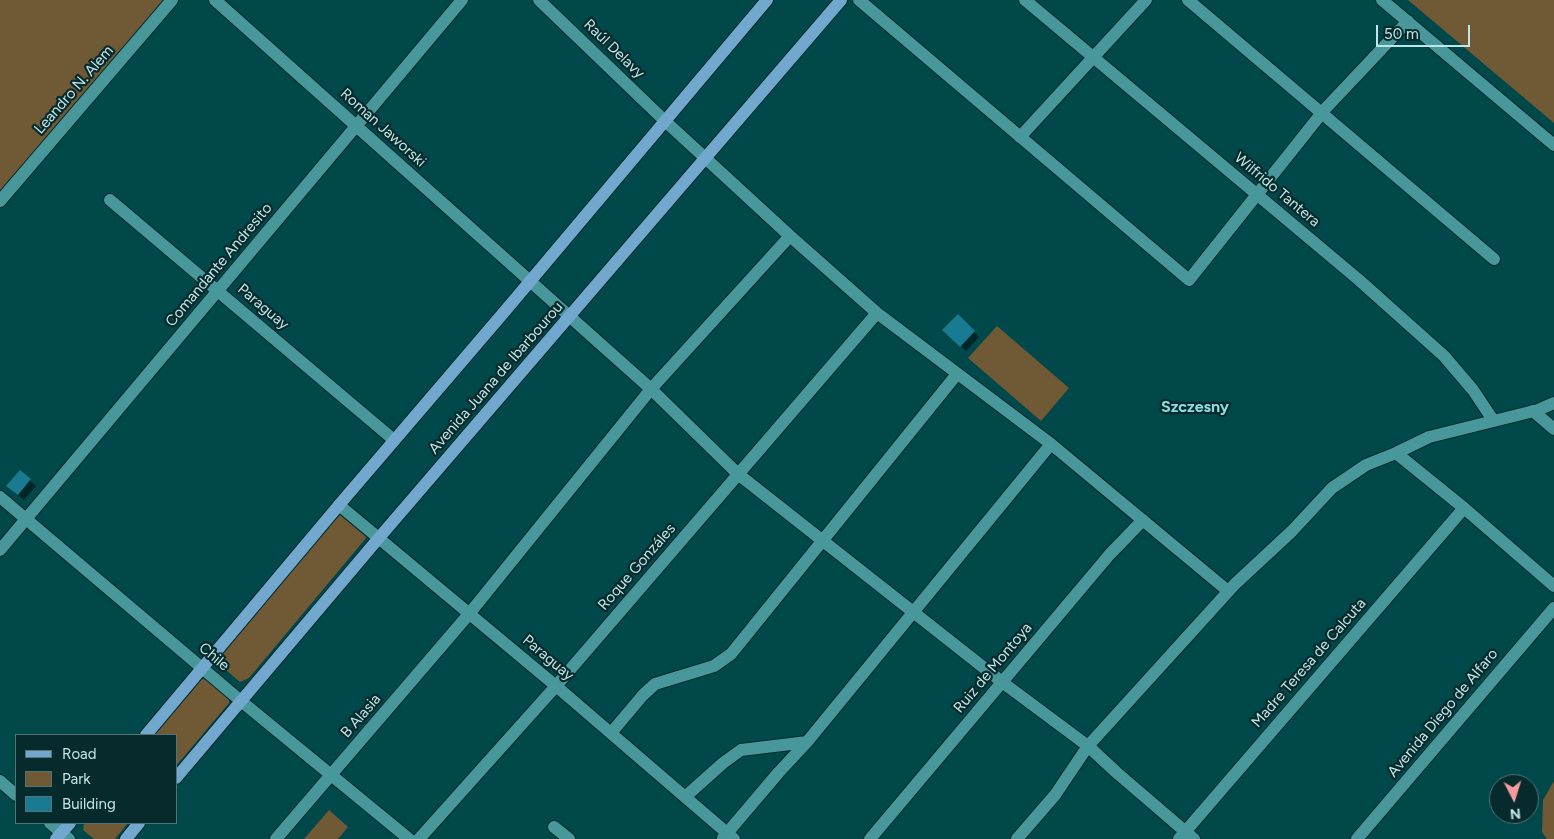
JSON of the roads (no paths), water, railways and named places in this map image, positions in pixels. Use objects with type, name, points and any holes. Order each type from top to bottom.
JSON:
[{"type":"main road","points":[[147,734],[766,0]]},
{"type":"main road","name":"Avenida Juana de Ibarbourou","points":[[178,776],[378,539],[841,0]]},
{"type":"main road","points":[[62,837],[69,824]]},
{"type":"main road","points":[[126,839],[138,824]]},
{"type":"street","name":"Leandro N. Alem","points":[[0,201],[172,0]]},
{"type":"street","name":"Roman Jaworski","points":[[215,0],[652,389],[738,474],[1002,682],[1088,746],[1186,837]]},
{"type":"street","name":"Comandante Andresito","points":[[0,550],[358,127],[462,0]]},
{"type":"street","name":"Raúl Delavy","points":[[539,0],[665,121],[877,313],[1051,444]]},
{"type":"street","points":[[859,0],[1189,280],[1323,112],[1408,21]]},
{"type":"street","name":"Wilfrido Tantera","points":[[1024,0],[1359,280],[1444,356],[1473,390],[1493,420]]},
{"type":"street","points":[[1020,136],[1146,0]]},
{"type":"street","points":[[1188,0],[1323,112],[1494,259]]},
{"type":"street","points":[[1382,0],[1554,144]]},
{"type":"street","name":"Paraguay","points":[[110,200],[394,440]]},
{"type":"street","name":"B Alasia","points":[[276,839],[470,614],[652,389],[790,236]]},
{"type":"street","name":"Roque Gonzáles","points":[[419,839],[556,686],[877,313]]},
{"type":"street","points":[[611,733],[655,684],[714,666],[731,654],[956,374]]},
{"type":"street","points":[[1017,839],[1055,795],[1088,746],[1228,591],[1292,531],[1332,488],[1366,465],[1429,437],[1533,411],[1554,403]]},
{"type":"street","points":[[1533,411],[1554,429]]},
{"type":"street","points":[[728,837],[779,772],[808,742],[1051,444],[1228,591]]},
{"type":"street","points":[[1396,453],[1464,508],[1554,586]]},
{"type":"street","name":"Chile","points":[[0,497],[241,701],[409,839]]},
{"type":"street","name":"Paraguay","points":[[339,505],[556,686],[685,797],[728,837]]},
{"type":"street","name":"Madre Teresa de Calcuta","points":[[1186,837],[1464,508]]},
{"type":"street","name":"Ruiz de Montoya","points":[[870,839],[1110,554],[1143,520]]},
{"type":"street","name":"Avenida Diego de Alfaro","points":[[1357,839],[1554,608]]},
{"type":"street","points":[[685,797],[723,762],[741,750],[808,742]]},
{"type":"street","points":[[0,781],[15,793]]},
{"type":"street","points":[[51,824],[62,837]]},
{"type":"street","points":[[554,827],[569,839]]},
{"type":"district","name":"Szczesny","points":[[1195,407]]}]
